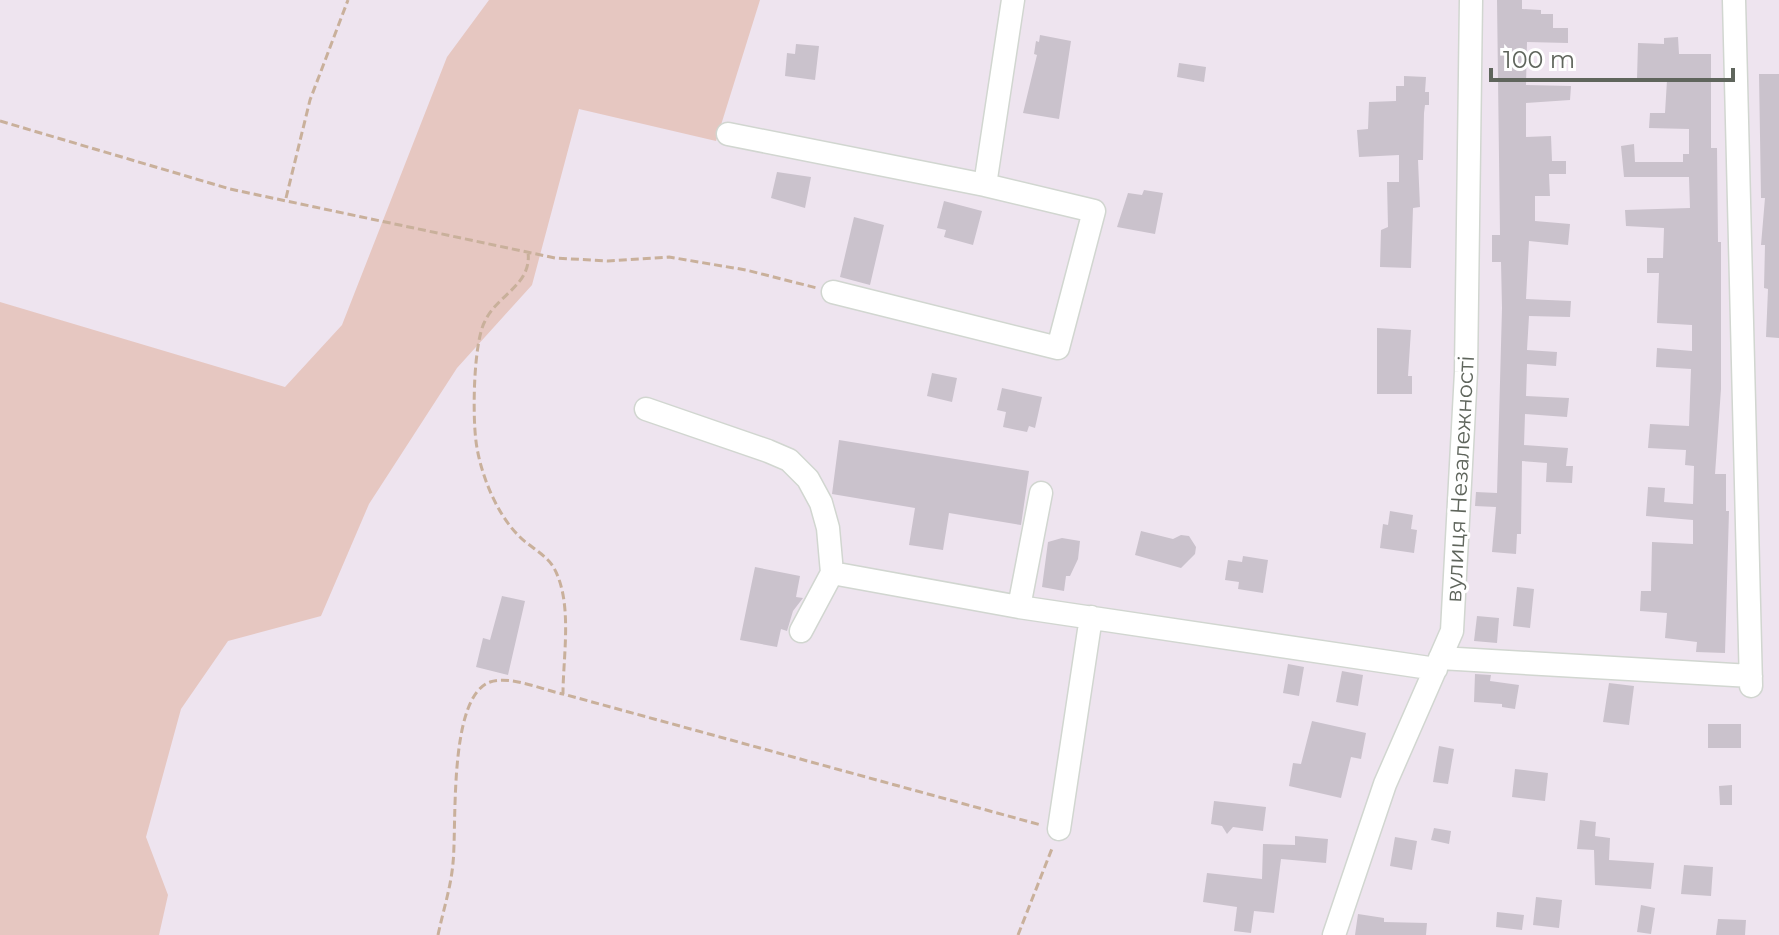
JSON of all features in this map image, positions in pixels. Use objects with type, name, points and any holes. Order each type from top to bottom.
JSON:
[{"type":"street","points":[[985,185],[1013,0]]},
{"type":"street","name":"вулиця Незалежності","points":[[1334,935],[1385,784],[1452,631],[1466,372],[1471,0]]},
{"type":"street","points":[[832,573],[1019,607],[1438,663],[1751,681],[1734,0]]},
{"type":"street","points":[[728,134],[985,185],[1094,211],[1058,348],[833,292]]},
{"type":"street","points":[[646,409],[789,460],[808,479],[821,503],[828,528],[832,573],[801,631]]},
{"type":"street","points":[[1019,607],[1041,493]]},
{"type":"street","points":[[1059,829],[1091,617]]},
{"type":"path","points":[[286,199],[310,100],[348,0]]},
{"type":"path","points":[[0,121],[215,185],[555,258],[608,261],[669,257],[746,270],[833,292]]},
{"type":"path","points":[[528,252],[526,275],[484,322],[479,350],[477,447],[502,514],[517,535],[552,565],[559,580],[564,599],[563,694]]},
{"type":"path","points":[[438,935],[451,882],[460,741],[470,704],[479,689],[492,681],[506,680],[1059,829],[1018,935]]},
{"type":"shaded area","points":[[489,0],[760,0],[716,141],[579,109],[532,285],[457,368],[369,504],[321,616],[228,641],[181,709],[146,837],[168,895],[159,935],[0,935],[0,302],[285,387],[342,325],[447,57]]},
{"type":"building","points":[[1497,0],[1522,0],[1522,9],[1553,14],[1553,28],[1568,28],[1568,43],[1527,42],[1526,85],[1571,86],[1570,100],[1526,103],[1526,137],[1551,136],[1552,161],[1566,161],[1566,174],[1549,174],[1550,196],[1535,196],[1535,221],[1570,224],[1568,245],[1529,241],[1526,299],[1571,301],[1570,317],[1529,316],[1527,350],[1557,352],[1556,366],[1527,364],[1526,396],[1569,398],[1567,417],[1525,414],[1524,445],[1568,448],[1566,466],[1573,466],[1572,483],[1546,482],[1547,463],[1522,461],[1521,534],[1517,534],[1516,554],[1492,552],[1496,507],[1475,506],[1476,492],[1497,493],[1502,308],[1501,262],[1492,262],[1492,235],[1500,235]]},
{"type":"building","points":[[1040,35],[1071,41],[1059,119],[1023,113],[1037,55],[1034,54],[1036,41],[1039,42]]},
{"type":"building","points":[[1678,37],[1679,54],[1711,54],[1711,148],[1717,148],[1718,242],[1721,242],[1721,389],[1715,474],[1726,474],[1726,511],[1729,511],[1725,653],[1696,652],[1697,642],[1665,638],[1667,613],[1640,611],[1641,591],[1651,591],[1652,542],[1693,544],[1693,520],[1646,516],[1648,487],[1665,488],[1664,502],[1693,504],[1694,466],[1685,465],[1686,450],[1648,448],[1650,424],[1689,426],[1691,369],[1656,367],[1657,348],[1692,351],[1692,325],[1657,323],[1659,273],[1647,273],[1647,258],[1663,258],[1664,228],[1626,226],[1625,210],[1690,208],[1689,177],[1624,177],[1621,146],[1634,144],[1635,162],[1683,162],[1683,154],[1689,154],[1689,129],[1649,128],[1650,113],[1665,113],[1667,80],[1637,79],[1638,43],[1664,44],[1664,38]]},
{"type":"building","points":[[796,44],[819,46],[815,80],[785,76],[787,53],[795,54]]},
{"type":"building","points":[[1179,63],[1206,67],[1204,82],[1177,77]]},
{"type":"building","points":[[1759,74],[1779,74],[1779,338],[1766,337],[1768,289],[1764,288],[1765,245],[1761,245],[1765,198],[1761,198]]},
{"type":"building","points":[[1404,76],[1426,77],[1425,92],[1429,92],[1429,105],[1425,105],[1424,113],[1423,160],[1418,160],[1420,207],[1413,208],[1411,268],[1380,267],[1381,230],[1388,227],[1387,182],[1399,182],[1399,155],[1359,157],[1357,130],[1368,129],[1369,102],[1396,101],[1396,86],[1404,86]]},
{"type":"building","points":[[777,172],[811,177],[805,208],[771,198]]},
{"type":"building","points":[[1144,190],[1163,193],[1155,234],[1117,227],[1128,193],[1142,195]]},
{"type":"building","points":[[944,201],[982,211],[973,245],[944,237],[946,230],[937,228]]},
{"type":"building","points":[[854,217],[884,225],[870,285],[840,277]]},
{"type":"building","points":[[1377,328],[1411,330],[1408,376],[1412,376],[1412,394],[1377,394]]},
{"type":"building","points":[[932,373],[957,378],[952,402],[927,396]]},
{"type":"building","points":[[1002,388],[1042,397],[1035,428],[1029,426],[1027,432],[1003,427],[1006,412],[997,410]]},
{"type":"building","points":[[839,440],[1029,471],[1021,525],[949,513],[943,550],[909,545],[915,508],[832,494]]},
{"type":"building","points":[[1390,511],[1413,515],[1411,529],[1417,530],[1414,553],[1380,548],[1383,524],[1388,525]]},
{"type":"building","points":[[1141,531],[1173,539],[1181,535],[1189,536],[1196,547],[1195,554],[1181,568],[1135,555]]},
{"type":"building","points":[[1062,538],[1080,541],[1078,559],[1070,576],[1066,576],[1064,591],[1042,587],[1048,542]]},
{"type":"building","points":[[1243,556],[1268,560],[1263,593],[1238,589],[1239,582],[1225,580],[1228,560],[1242,562]]},
{"type":"building","points":[[755,567],[800,576],[796,597],[803,598],[793,611],[787,631],[781,629],[777,647],[740,640]]},
{"type":"building","points":[[1517,587],[1534,589],[1530,628],[1513,626]]},
{"type":"building","points":[[502,596],[525,601],[508,675],[476,667],[483,638],[490,640]]},
{"type":"building","points":[[1477,616],[1499,618],[1497,643],[1474,641]]},
{"type":"building","points":[[1288,664],[1304,667],[1299,696],[1283,693]]},
{"type":"building","points":[[1342,671],[1363,675],[1358,706],[1336,702]]},
{"type":"building","points":[[1475,674],[1491,675],[1490,681],[1519,685],[1515,709],[1502,707],[1502,704],[1474,702]]},
{"type":"building","points":[[1609,683],[1634,686],[1629,725],[1603,722]]},
{"type":"building","points":[[1312,721],[1366,733],[1361,759],[1351,757],[1341,798],[1289,786],[1293,763],[1301,764]]},
{"type":"building","points":[[1708,724],[1741,724],[1741,748],[1708,748]]},
{"type":"building","points":[[1439,746],[1454,749],[1448,784],[1433,782]]},
{"type":"building","points":[[1515,769],[1548,773],[1545,801],[1512,797]]},
{"type":"building","points":[[1732,785],[1732,805],[1720,805],[1719,786]]},
{"type":"building","points":[[1214,801],[1266,807],[1263,831],[1233,827],[1227,834],[1222,826],[1211,824]]},
{"type":"building","points":[[1580,820],[1596,822],[1595,836],[1610,838],[1609,860],[1654,863],[1651,889],[1595,885],[1594,850],[1577,849]]},
{"type":"building","points":[[1434,828],[1451,831],[1449,844],[1431,840]]},
{"type":"building","points":[[1295,836],[1328,839],[1326,863],[1281,859],[1274,913],[1254,911],[1251,933],[1234,931],[1237,907],[1203,902],[1207,873],[1262,879],[1263,844],[1295,845]]},
{"type":"building","points":[[1395,837],[1417,841],[1412,870],[1390,866]]},
{"type":"building","points":[[1684,865],[1713,867],[1711,896],[1681,894]]},
{"type":"building","points":[[1536,897],[1562,900],[1559,928],[1533,925]]},
{"type":"building","points":[[1641,905],[1655,908],[1651,934],[1637,932]]},
{"type":"building","points":[[1497,912],[1524,915],[1522,930],[1496,927]]},
{"type":"building","points":[[1358,914],[1384,918],[1384,922],[1427,923],[1426,935],[1355,935]]},
{"type":"building","points":[[1718,919],[1746,920],[1745,935],[1716,935]]}]
